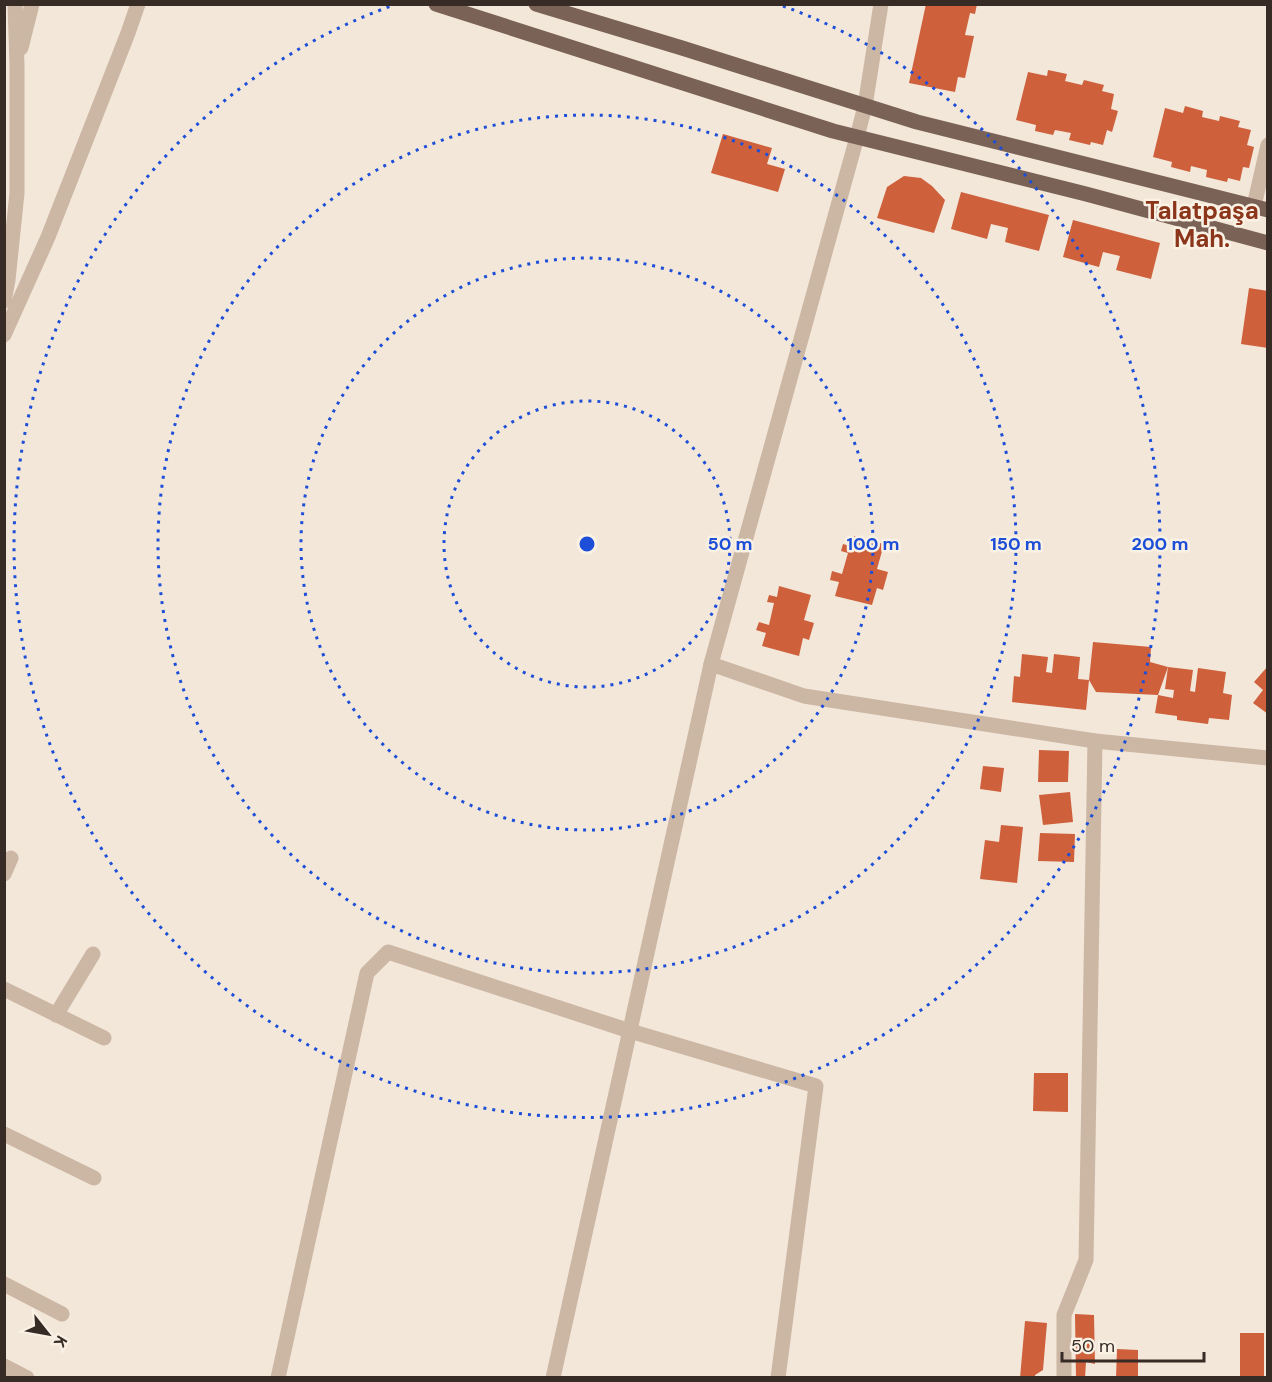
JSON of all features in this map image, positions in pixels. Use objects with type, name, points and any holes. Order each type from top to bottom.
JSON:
[{"type":"main road","points":[[436,4],[822,128],[1086,194],[1268,243]]},
{"type":"main road","points":[[536,4],[917,122],[1261,208]]},
{"type":"street","points":[[4,301],[17,193],[15,4]]},
{"type":"street","points":[[17,66],[32,4]]},
{"type":"street","points":[[4,335],[48,237],[138,4]]},
{"type":"street","points":[[553,1377],[711,664],[865,106],[881,4]]},
{"type":"street","points":[[1261,208],[1268,146]]},
{"type":"street","points":[[711,664],[804,696],[1095,741],[1268,758]]},
{"type":"street","points":[[1064,1377],[1064,1315],[1086,1260],[1095,741]]},
{"type":"street","points":[[4,874],[11,858]]},
{"type":"street","points":[[278,1377],[367,973],[388,952],[630,1031],[816,1086],[778,1377]]},
{"type":"street","points":[[56,1014],[93,954]]},
{"type":"street","points":[[4,989],[104,1038]]},
{"type":"street","points":[[4,1134],[94,1178]]},
{"type":"street","points":[[4,1284],[62,1314]]},
{"type":"street","points":[[4,1366],[27,1377]]},
{"type":"building","points":[[926,4],[977,4],[975,14],[970,13],[965,35],[974,36],[965,78],[958,77],[955,92],[909,83]]},
{"type":"building","points":[[1048,70],[1067,74],[1065,81],[1082,85],[1084,80],[1104,85],[1102,91],[1114,94],[1111,109],[1118,111],[1112,132],[1107,130],[1103,145],[1091,142],[1090,145],[1069,140],[1071,133],[1055,130],[1053,135],[1035,131],[1036,125],[1016,120],[1028,72],[1047,76]]},
{"type":"building","points":[[1185,106],[1203,111],[1202,117],[1219,121],[1220,116],[1240,121],[1238,127],[1251,130],[1247,145],[1254,147],[1249,168],[1243,167],[1240,181],[1228,178],[1227,182],[1206,177],[1207,170],[1191,166],[1190,172],[1171,167],[1172,162],[1153,157],[1165,108],[1183,113]]},
{"type":"building","points":[[723,134],[772,148],[767,164],[785,169],[778,192],[711,173]]},
{"type":"building","points":[[904,176],[921,178],[945,200],[934,233],[877,218],[887,187]]},
{"type":"building","points":[[961,192],[1049,215],[1039,251],[1005,242],[1008,228],[991,224],[987,239],[951,229]]},
{"type":"building","points":[[1073,220],[1160,243],[1151,279],[1116,270],[1120,256],[1103,252],[1099,267],[1063,257]]},
{"type":"building","points":[[1249,288],[1268,291],[1268,348],[1241,344]]},
{"type":"building","points":[[853,536],[884,544],[877,569],[888,572],[883,590],[877,588],[872,605],[835,596],[839,582],[830,580],[832,571],[842,574],[848,553],[841,551],[843,544],[850,546]]},
{"type":"building","points":[[779,586],[811,595],[804,620],[814,623],[809,640],[803,638],[799,656],[762,646],[766,633],[756,630],[759,622],[769,625],[774,603],[767,602],[769,595],[777,597]]},
{"type":"building","points":[[1093,642],[1151,647],[1150,662],[1168,667],[1158,695],[1096,692],[1089,680]]},
{"type":"building","points":[[1022,654],[1048,657],[1046,672],[1052,673],[1054,654],[1080,657],[1078,679],[1089,680],[1086,710],[1012,702],[1014,676],[1020,677]]},
{"type":"building","points":[[1268,666],[1268,714],[1253,703],[1263,690],[1254,682]]},
{"type":"building","points":[[1168,667],[1193,670],[1190,691],[1195,692],[1198,668],[1226,672],[1223,693],[1232,695],[1229,720],[1209,718],[1208,724],[1177,720],[1177,716],[1155,713],[1158,695],[1173,698],[1174,690],[1165,689]]},
{"type":"building","points":[[1039,750],[1069,751],[1068,782],[1038,782]]},
{"type":"building","points":[[983,766],[1004,768],[1001,792],[980,789]]},
{"type":"building","points":[[1070,792],[1073,822],[1043,825],[1039,795]]},
{"type":"building","points":[[1001,825],[1023,827],[1017,883],[980,879],[985,840],[999,842]]},
{"type":"building","points":[[1040,833],[1075,834],[1074,862],[1038,861]]},
{"type":"building","points":[[1034,1073],[1068,1073],[1068,1112],[1033,1111]]},
{"type":"building","points":[[1075,1314],[1094,1315],[1095,1364],[1086,1362],[1085,1378],[1076,1378]]},
{"type":"building","points":[[1025,1321],[1047,1323],[1043,1370],[1035,1375],[1035,1378],[1020,1378]]},
{"type":"building","points":[[1240,1333],[1264,1333],[1264,1378],[1240,1378]]},
{"type":"building","points":[[1117,1349],[1138,1350],[1138,1378],[1116,1378]]},
{"type":"district","name":"Talatpaşa Mah.","points":[[1202,224]]}]
